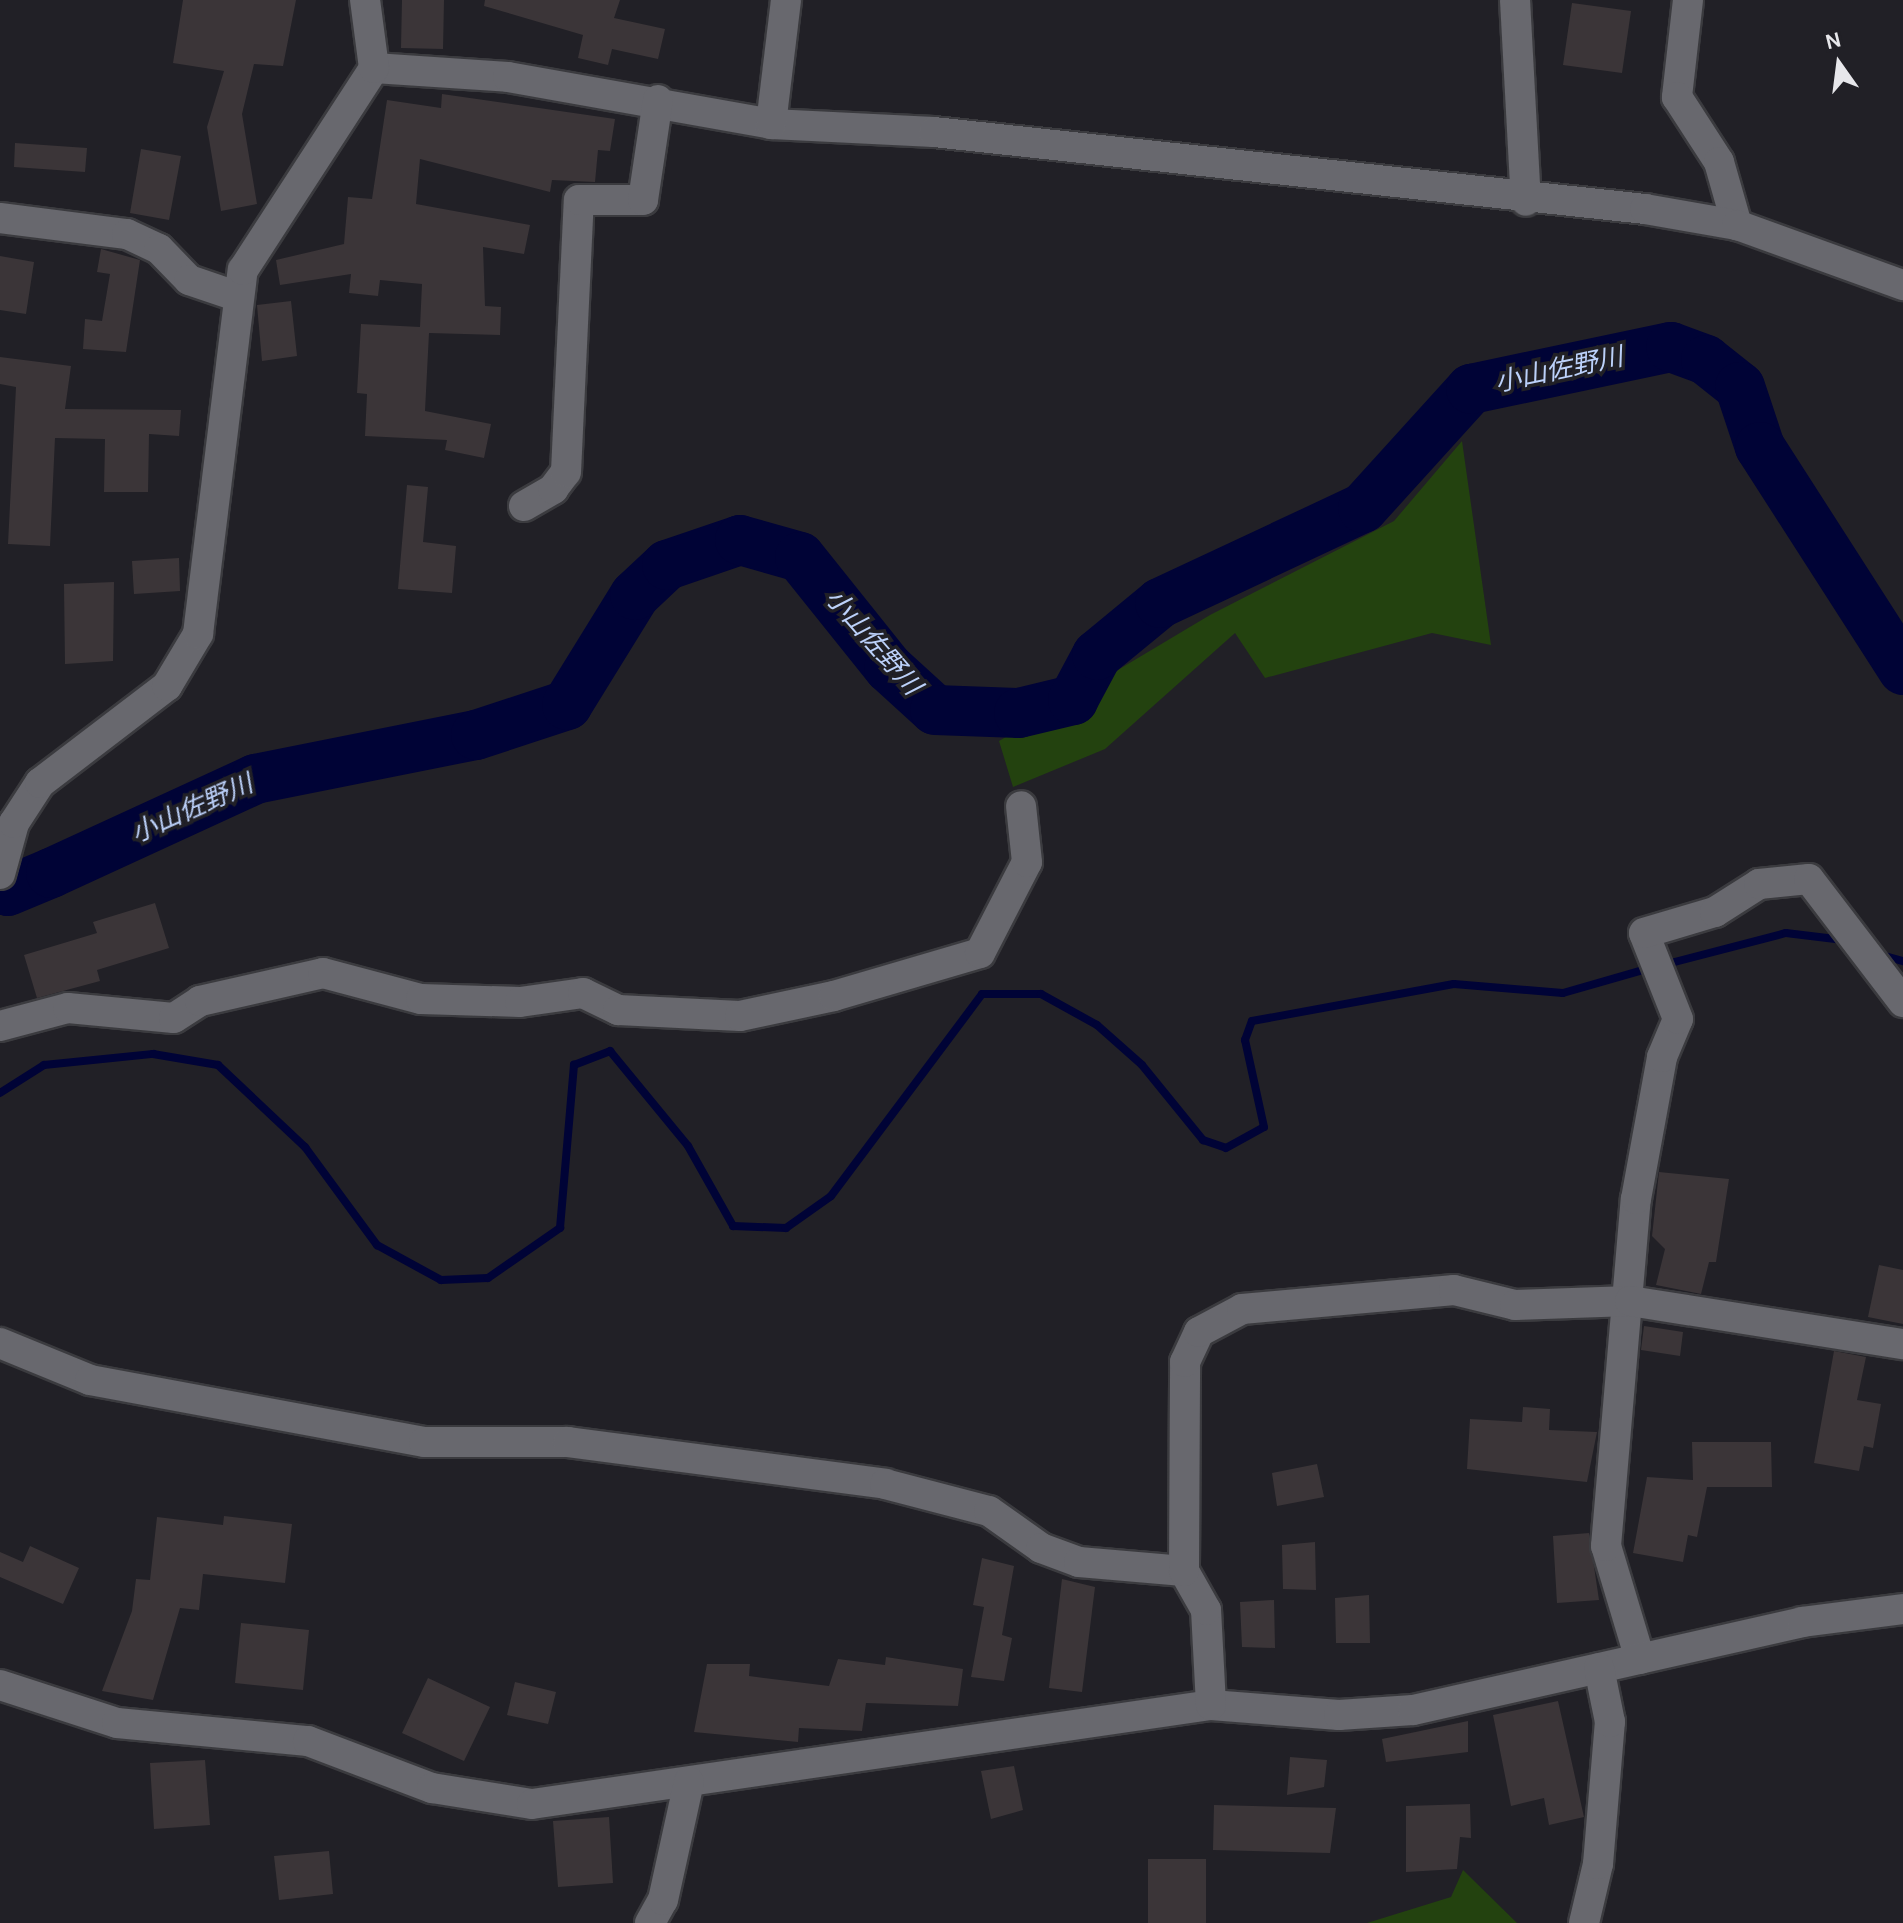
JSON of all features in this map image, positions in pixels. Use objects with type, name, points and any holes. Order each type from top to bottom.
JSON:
[{"type":"street","points":[[2,863],[40,783],[167,686],[198,634],[236,296],[243,270],[374,68],[365,0]]},
{"type":"street","points":[[771,124],[786,0]]},
{"type":"street","points":[[1515,0],[1526,201]]},
{"type":"street","points":[[1688,0],[1677,97],[1719,162],[1737,225]]},
{"type":"street","points":[[374,68],[508,77],[658,100],[771,124],[934,132],[1737,225],[1903,285]]},
{"type":"street","points":[[524,506],[553,489],[566,472],[579,200],[643,200],[658,100]]},
{"type":"street","points":[[0,218],[127,234],[159,249],[189,280],[236,296]]},
{"type":"street","points":[[0,1026],[68,1008],[174,1018],[200,1001],[323,973],[421,999],[520,1002],[583,993],[618,1010],[740,1016],[834,996],[980,953],[1027,862],[1021,806]]},
{"type":"street","points":[[1640,1659],[1606,1546],[1630,1301],[1636,1199],[1662,1057],[1678,1019],[1644,933],[1715,912],[1759,884],[1809,879],[1903,1002]]},
{"type":"street","points":[[1211,1705],[1206,1610],[1184,1571],[1185,1362],[1199,1332],[1242,1309],[1454,1290],[1515,1305],[1630,1301],[1903,1344]]},
{"type":"street","points":[[0,1343],[90,1380],[424,1442],[568,1442],[885,1484],[989,1511],[1041,1548],[1079,1562],[1184,1571]]},
{"type":"street","points":[[0,1685],[117,1723],[308,1741],[480,1800],[532,1804],[1211,1705],[1339,1715],[1413,1710],[1802,1622],[1903,1609]]},
{"type":"street","points":[[1584,1923],[1598,1864],[1610,1722],[1599,1668]]},
{"type":"street","points":[[650,1923],[663,1900],[689,1782]]},
{"type":"green space","points":[[1462,441],[1491,645],[1432,633],[1265,678],[1235,633],[1105,749],[1013,787],[999,741],[1210,615],[1394,521]]},
{"type":"green space","points":[[1463,1870],[1517,1923],[1367,1923],[1451,1897]]},
{"type":"building","points":[[183,0],[296,0],[283,66],[254,64],[242,114],[257,204],[221,211],[207,127],[224,71],[173,63]]},
{"type":"building","points":[[402,0],[444,0],[443,49],[401,48]]},
{"type":"building","points":[[485,0],[620,0],[614,18],[665,29],[658,59],[612,49],[608,65],[578,58],[583,35],[484,6]]},
{"type":"building","points":[[1572,3],[1631,11],[1622,73],[1563,65]]},
{"type":"building","points":[[442,94],[615,119],[610,151],[598,150],[595,182],[552,180],[550,192],[420,159],[416,204],[530,225],[524,254],[483,247],[485,306],[501,307],[500,335],[429,333],[425,411],[491,424],[484,458],[445,450],[447,440],[365,436],[367,394],[357,393],[361,324],[420,327],[422,284],[380,280],[378,296],[349,293],[351,274],[280,285],[276,260],[344,244],[348,197],[372,199],[387,100],[441,108]]},
{"type":"building","points":[[15,143],[87,148],[85,172],[14,167]]},
{"type":"building","points":[[141,149],[181,156],[169,220],[130,213]]},
{"type":"building","points":[[101,249],[140,260],[126,352],[83,349],[85,319],[102,321],[110,274],[97,272]]},
{"type":"building","points":[[0,256],[34,262],[26,314],[0,310]]},
{"type":"building","points":[[291,301],[297,356],[262,361],[257,305]]},
{"type":"building","points":[[0,357],[71,366],[65,409],[181,410],[179,436],[149,434],[148,492],[104,492],[105,439],[55,438],[50,546],[8,544],[16,387],[0,384]]},
{"type":"building","points":[[407,485],[428,487],[423,542],[456,546],[452,593],[398,589]]},
{"type":"building","points":[[179,558],[180,591],[134,594],[132,561]]},
{"type":"building","points":[[114,582],[113,661],[65,664],[64,584]]},
{"type":"building","points":[[155,903],[169,948],[97,970],[100,981],[37,998],[24,955],[97,933],[93,922]]},
{"type":"building","points":[[1659,1172],[1729,1179],[1716,1262],[1709,1262],[1701,1294],[1656,1285],[1665,1249],[1652,1236]]},
{"type":"building","points":[[1879,1265],[1903,1270],[1903,1324],[1868,1317]]},
{"type":"building","points":[[1644,1326],[1683,1332],[1680,1356],[1641,1350]]},
{"type":"building","points":[[1834,1351],[1866,1357],[1857,1400],[1881,1404],[1873,1448],[1864,1446],[1859,1471],[1814,1463]]},
{"type":"building","points":[[1523,1407],[1550,1409],[1549,1430],[1597,1432],[1587,1482],[1467,1469],[1470,1419],[1522,1422]]},
{"type":"building","points":[[1692,1442],[1771,1442],[1772,1487],[1707,1487],[1697,1537],[1688,1535],[1683,1562],[1633,1553],[1647,1477],[1693,1480]]},
{"type":"building","points":[[1317,1464],[1324,1497],[1277,1506],[1272,1473]]},
{"type":"building","points":[[224,1516],[292,1524],[285,1583],[203,1574],[199,1610],[180,1608],[153,1700],[102,1691],[132,1611],[136,1579],[150,1580],[157,1517],[223,1525]]},
{"type":"building","points":[[1589,1533],[1599,1600],[1557,1603],[1553,1536]]},
{"type":"building","points":[[1315,1542],[1316,1590],[1283,1589],[1282,1545]]},
{"type":"building","points":[[30,1546],[79,1568],[63,1604],[0,1577],[0,1552],[23,1562]]},
{"type":"building","points":[[982,1558],[1014,1566],[1002,1635],[1012,1638],[1004,1681],[971,1677],[984,1607],[973,1605]]},
{"type":"building","points":[[1062,1579],[1095,1587],[1082,1692],[1049,1688]]},
{"type":"building","points":[[1369,1595],[1370,1643],[1336,1643],[1335,1598]]},
{"type":"building","points":[[1274,1600],[1275,1648],[1242,1647],[1240,1602]]},
{"type":"building","points":[[241,1623],[309,1630],[303,1690],[235,1683]]},
{"type":"building","points":[[886,1657],[963,1669],[958,1706],[866,1703],[862,1731],[799,1728],[798,1742],[694,1732],[707,1664],[750,1664],[749,1676],[829,1686],[838,1659],[885,1665]]},
{"type":"building","points":[[428,1678],[490,1707],[464,1761],[402,1733]]},
{"type":"building","points":[[515,1682],[556,1692],[548,1724],[507,1715]]},
{"type":"building","points":[[1558,1701],[1584,1817],[1549,1825],[1544,1798],[1511,1806],[1493,1715]]},
{"type":"building","points":[[1468,1721],[1468,1752],[1386,1762],[1382,1739]]},
{"type":"building","points":[[1290,1757],[1327,1760],[1324,1787],[1287,1795]]},
{"type":"building","points":[[205,1760],[210,1825],[154,1829],[150,1763]]},
{"type":"building","points":[[1014,1766],[1023,1810],[991,1819],[981,1771]]},
{"type":"building","points":[[1470,1804],[1471,1838],[1460,1837],[1457,1869],[1406,1872],[1406,1806]]},
{"type":"building","points":[[1214,1805],[1336,1808],[1330,1853],[1213,1850]]},
{"type":"building","points":[[609,1817],[613,1883],[558,1887],[553,1821]]},
{"type":"building","points":[[329,1851],[333,1894],[279,1900],[274,1856]]},
{"type":"building","points":[[1148,1859],[1206,1859],[1206,1923],[1148,1923]]},
{"type":"waterway","name":"小山佐野川","points":[[0,886],[8,891],[51,873],[255,779],[476,735],[567,705],[635,595],[667,565],[740,540],[800,557],[889,668],[935,710],[1019,713],[1073,700],[1097,655],[1160,603],[1363,508],[1471,389],[1671,347],[1706,360],[1740,387],[1760,447],[1903,670]]},
{"type":"waterway","points":[[1663,965],[1786,933],[1844,940]]},
{"type":"waterway","points":[[1878,954],[1903,961]]},
{"type":"waterway","points":[[0,1093],[44,1065],[153,1054],[218,1065],[305,1147],[377,1245],[441,1280],[488,1278],[560,1228],[574,1065],[610,1051],[688,1146],[733,1226],[786,1228],[831,1196],[982,994],[1041,994],[1097,1025],[1142,1065],[1203,1140],[1226,1148],[1264,1127],[1245,1040],[1252,1021],[1454,984],[1563,993],[1650,968]]}]
